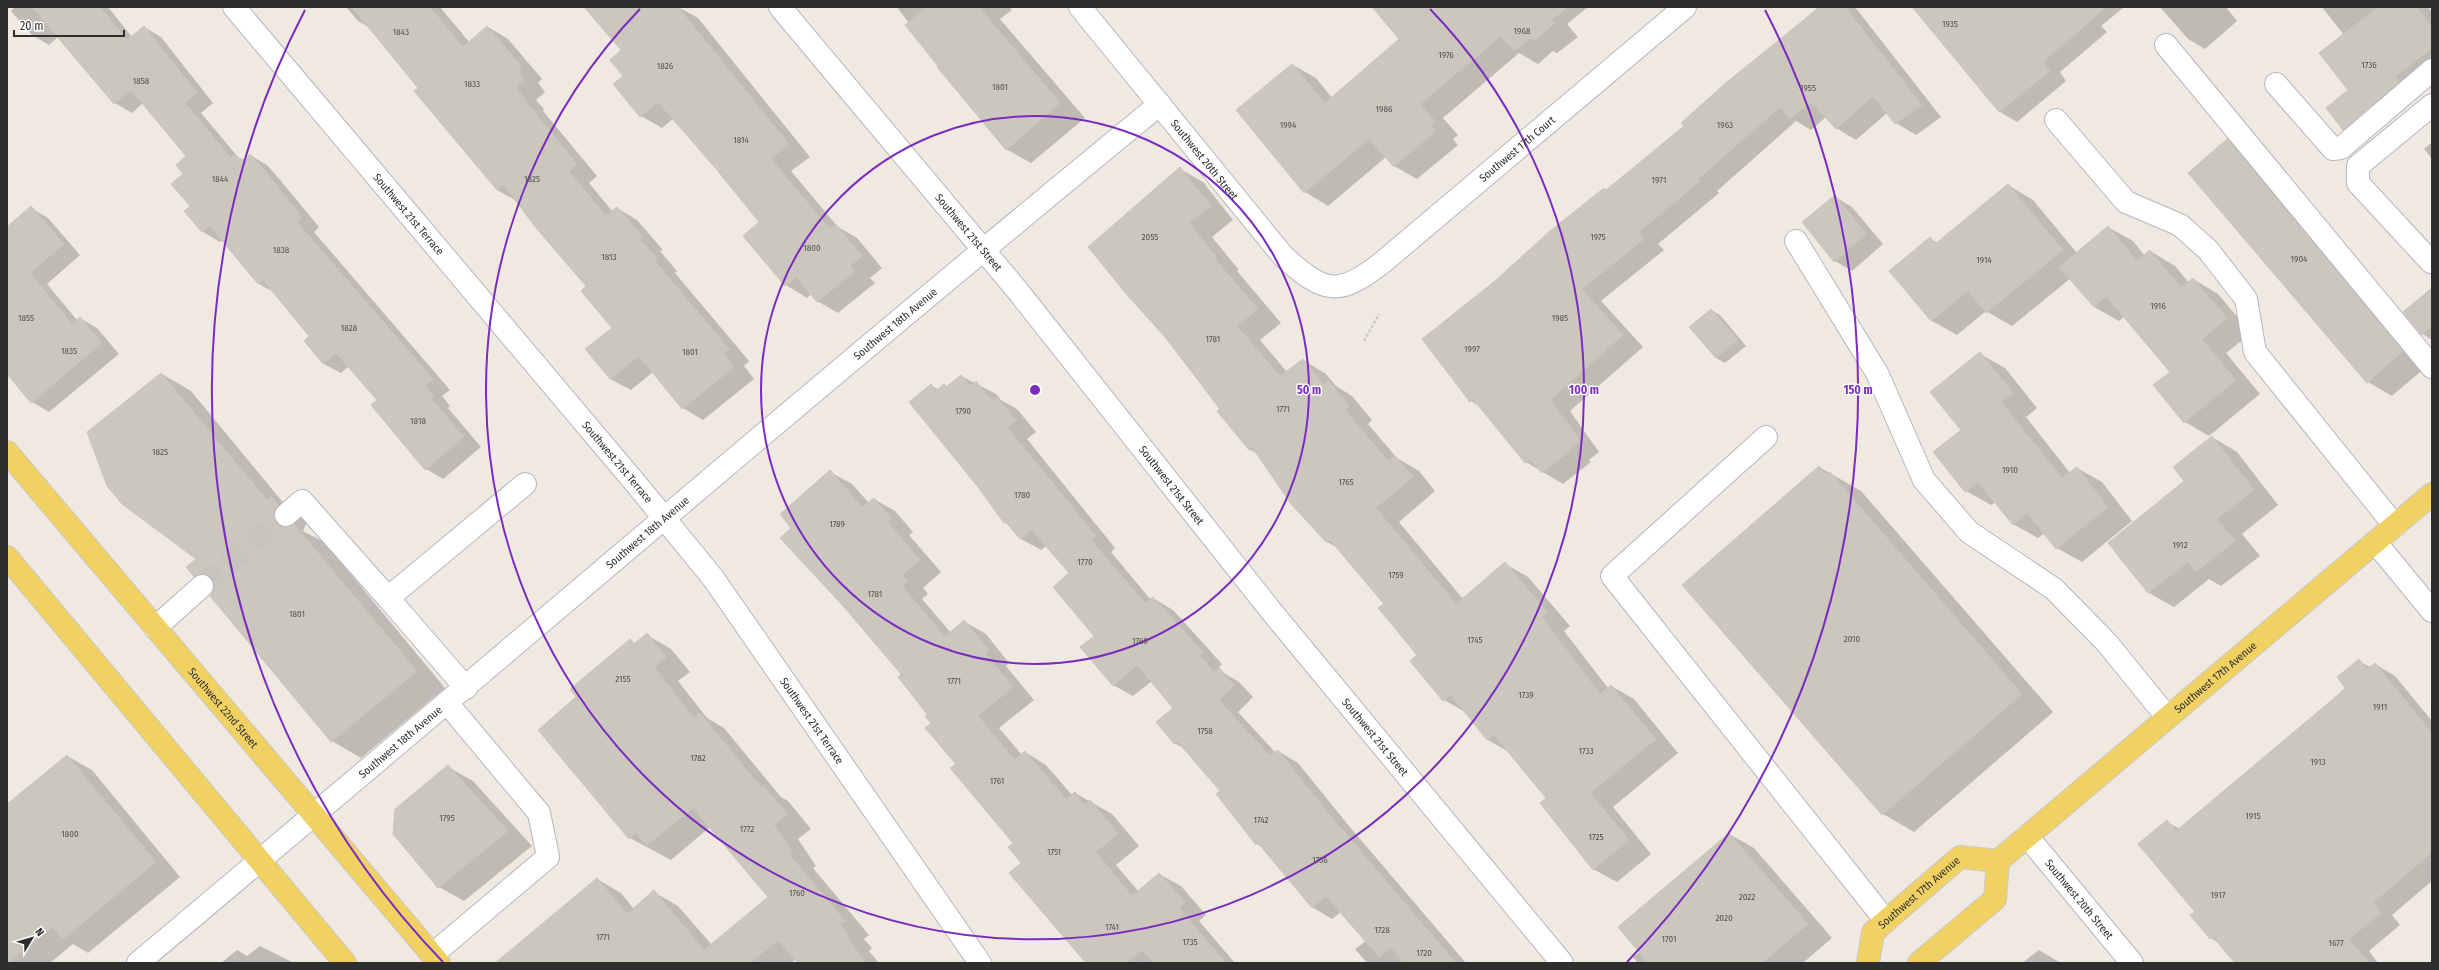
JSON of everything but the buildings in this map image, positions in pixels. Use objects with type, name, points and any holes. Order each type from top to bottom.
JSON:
[{"type":"main road","name":"Southwest 22nd Street","points":[[7,452],[155,628],[316,815],[435,959]]},
{"type":"main road","name":"Southwest 17th Avenue","points":[[1868,963],[1873,932],[1960,857],[1998,861],[2167,717],[2376,543],[2432,494]]},
{"type":"main road","points":[[7,557],[345,963]]},
{"type":"main road","points":[[1919,963],[1995,899],[1998,861]]},
{"type":"street","name":"Southwest 21st Terrace","points":[[234,7],[664,518],[712,578],[980,963]]},
{"type":"street","name":"Southwest 21st Street","points":[[780,7],[984,250],[1272,612],[1562,963]]},
{"type":"street","name":"Southwest 20th Street","points":[[1080,7],[1283,256],[1302,273],[1319,283],[1336,288],[1347,286]]},
{"type":"street","name":"Southwest 17th Court","points":[[1347,286],[1383,262],[1685,7]]},
{"type":"street","points":[[2166,45],[2432,367]]},
{"type":"street","points":[[2276,84],[2333,149],[2341,148],[2432,70]]},
{"type":"street","name":"Southwest 18th Avenue","points":[[138,963],[448,704],[664,518],[1160,104]]},
{"type":"street","points":[[2431,262],[2358,183],[2358,166],[2432,105]]},
{"type":"street","points":[[2056,120],[2126,202],[2180,225],[2208,250],[2246,298],[2255,352],[2396,526]]},
{"type":"street","points":[[1796,241],[1877,373],[1924,480],[1969,532],[2054,589],[2107,643],[2167,717]]},
{"type":"street","points":[[1766,437],[1612,576],[1886,921]]},
{"type":"street","points":[[388,598],[525,484]]},
{"type":"street","points":[[286,515],[302,501],[466,688]]},
{"type":"street","points":[[2376,543],[2432,611]]},
{"type":"street","points":[[155,628],[202,586]]},
{"type":"street","points":[[435,959],[548,857],[539,813],[448,704]]},
{"type":"street","name":"Southwest 20th Street","points":[[2027,836],[2132,963]]},
{"type":"path","points":[[1364,341],[1380,314]]},
{"type":"tunnel","points":[[202,586],[286,515]]}]
